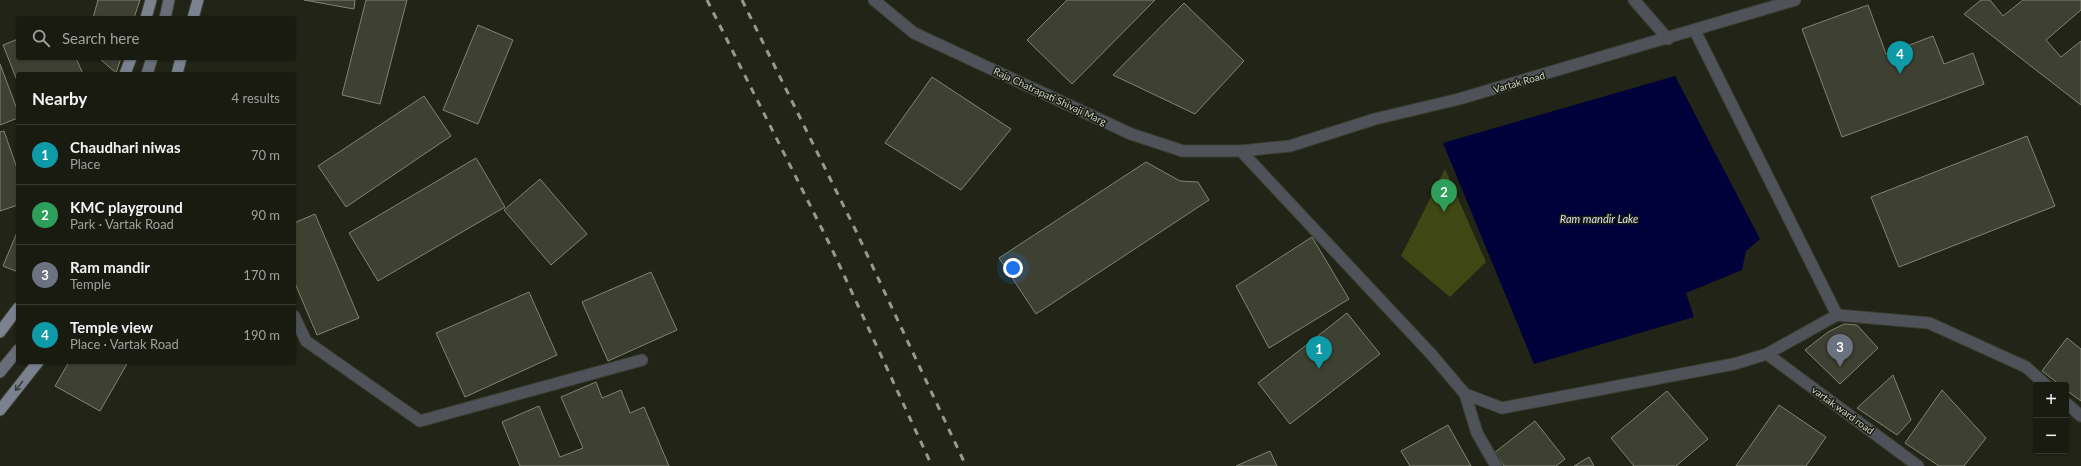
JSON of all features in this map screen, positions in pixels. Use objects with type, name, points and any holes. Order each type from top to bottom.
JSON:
[{"type":"main road","points":[[147,16],[151,0]]},
{"type":"main road","points":[[165,16],[169,0]]},
{"type":"main road","points":[[194,16],[198,0]]},
{"type":"main road","points":[[126,72],[130,60]]},
{"type":"main road","points":[[148,72],[151,60]]},
{"type":"main road","points":[[178,72],[180,60]]},
{"type":"main road","points":[[0,332],[16,311]]},
{"type":"main road","points":[[0,372],[16,352]]},
{"type":"main road","points":[[0,410],[36,364]]},
{"type":"street","name":"Raja Chatrapati Shivaji Marg","points":[[874,0],[914,33],[1131,134],[1183,151],[1241,151]]},
{"type":"street","points":[[1634,0],[1668,39]]},
{"type":"street","name":"Vartak Road","points":[[1241,151],[1290,146],[1375,119],[1459,99],[1668,39],[1795,0]]},
{"type":"street","points":[[1695,31],[1837,315]]},
{"type":"street","points":[[1241,151],[1432,355],[1465,394],[1478,433],[1496,466]]},
{"type":"street","points":[[1465,394],[1502,408],[1734,364],[1767,354],[1837,315],[1929,323],[2026,367],[2043,382]]},
{"type":"street","points":[[296,320],[306,341],[420,421],[642,360]]},
{"type":"street","name":"vartak ward road","points":[[1767,354],[1918,466]]},
{"type":"street","points":[[2069,406],[2081,416]]},
{"type":"green space","points":[[1445,169],[1486,262],[1450,297],[1401,256]]},
{"type":"water","name":"Ram mandir Lake","points":[[1675,76],[1760,239],[1746,251],[1742,270],[1686,293],[1694,317],[1534,364],[1443,143]]},
{"type":"building","points":[[98,0],[140,0],[135,16],[94,16]]},
{"type":"building","points":[[304,0],[355,0],[354,9]]},
{"type":"building","points":[[366,0],[407,0],[380,104],[342,95]]},
{"type":"building","points":[[1067,0],[1155,0],[1072,84],[1027,40]]},
{"type":"building","points":[[1981,0],[1990,0],[2003,16],[2023,0],[2081,0],[2081,10],[2046,40],[2061,57],[2081,41],[2081,105],[1964,14]]},
{"type":"building","points":[[1184,3],[1244,61],[1195,114],[1113,75]]},
{"type":"building","points":[[1868,5],[1886,54],[1933,36],[1944,64],[1973,53],[1984,84],[1842,137],[1802,29]]},
{"type":"building","points":[[478,25],[513,40],[478,124],[443,110]]},
{"type":"building","points":[[16,40],[16,60],[77,60],[82,72],[16,72],[16,78],[3,45]]},
{"type":"building","points":[[101,60],[120,60],[116,72]]},
{"type":"building","points":[[0,64],[16,107],[16,119],[0,125]]},
{"type":"building","points":[[932,77],[1011,129],[961,190],[885,143]]},
{"type":"building","points":[[424,96],[451,136],[346,207],[318,166]]},
{"type":"building","points":[[4,131],[16,165],[16,206],[0,211],[0,132]]},
{"type":"building","points":[[2027,136],[2055,206],[1899,267],[1871,197]]},
{"type":"building","points":[[476,158],[505,207],[378,281],[349,233]]},
{"type":"building","points":[[1146,162],[1180,181],[1198,182],[1209,200],[1036,314],[999,258]]},
{"type":"building","points":[[540,179],[587,234],[551,265],[504,210]]},
{"type":"building","points":[[315,214],[359,318],[317,335],[296,286],[296,222]]},
{"type":"building","points":[[16,235],[16,271],[3,266]]},
{"type":"building","points":[[1312,237],[1349,299],[1269,348],[1236,286]]},
{"type":"building","points":[[651,272],[677,330],[608,361],[582,302]]},
{"type":"building","points":[[529,292],[557,355],[465,397],[436,333]]},
{"type":"building","points":[[1347,313],[1380,354],[1290,424],[1258,383]]},
{"type":"building","points":[[1844,324],[1857,325],[1878,348],[1840,384],[1805,350],[1828,332]]},
{"type":"building","points":[[2067,338],[2081,349],[2081,401],[2069,392],[2069,382],[2056,382],[2042,371]]},
{"type":"building","points":[[68,364],[127,364],[100,411],[55,386]]},
{"type":"building","points":[[1893,375],[1911,420],[1897,435],[1857,408]]},
{"type":"building","points":[[596,382],[602,398],[621,390],[630,413],[644,407],[669,466],[520,466],[502,422],[539,406],[560,457],[583,448],[561,397]]},
{"type":"building","points":[[1942,390],[1986,438],[1964,466],[1939,466],[1905,443]]},
{"type":"building","points":[[1667,391],[1708,439],[1676,466],[1634,466],[1611,438]]},
{"type":"building","points":[[1779,405],[1826,437],[1806,466],[1736,466]]},
{"type":"building","points":[[1535,421],[1565,459],[1556,466],[1504,466],[1494,453]]},
{"type":"building","points":[[1448,425],[1471,466],[1410,466],[1401,451]]},
{"type":"building","points":[[1270,451],[1277,466],[1236,466]]},
{"type":"building","points":[[1589,457],[1594,466],[1574,466]]},
{"type":"railway","points":[[707,0],[831,247],[932,466]]},
{"type":"railway","points":[[742,0],[856,231],[966,466]]},
{"type":"place","name":"Temple view","points":[[1900,74]]},
{"type":"place","name":"KMC playground","points":[[1444,212]]},
{"type":"place","name":"Ram mandir","points":[[1840,367]]},
{"type":"place","name":"Chaudhari niwas","points":[[1319,369]]}]
